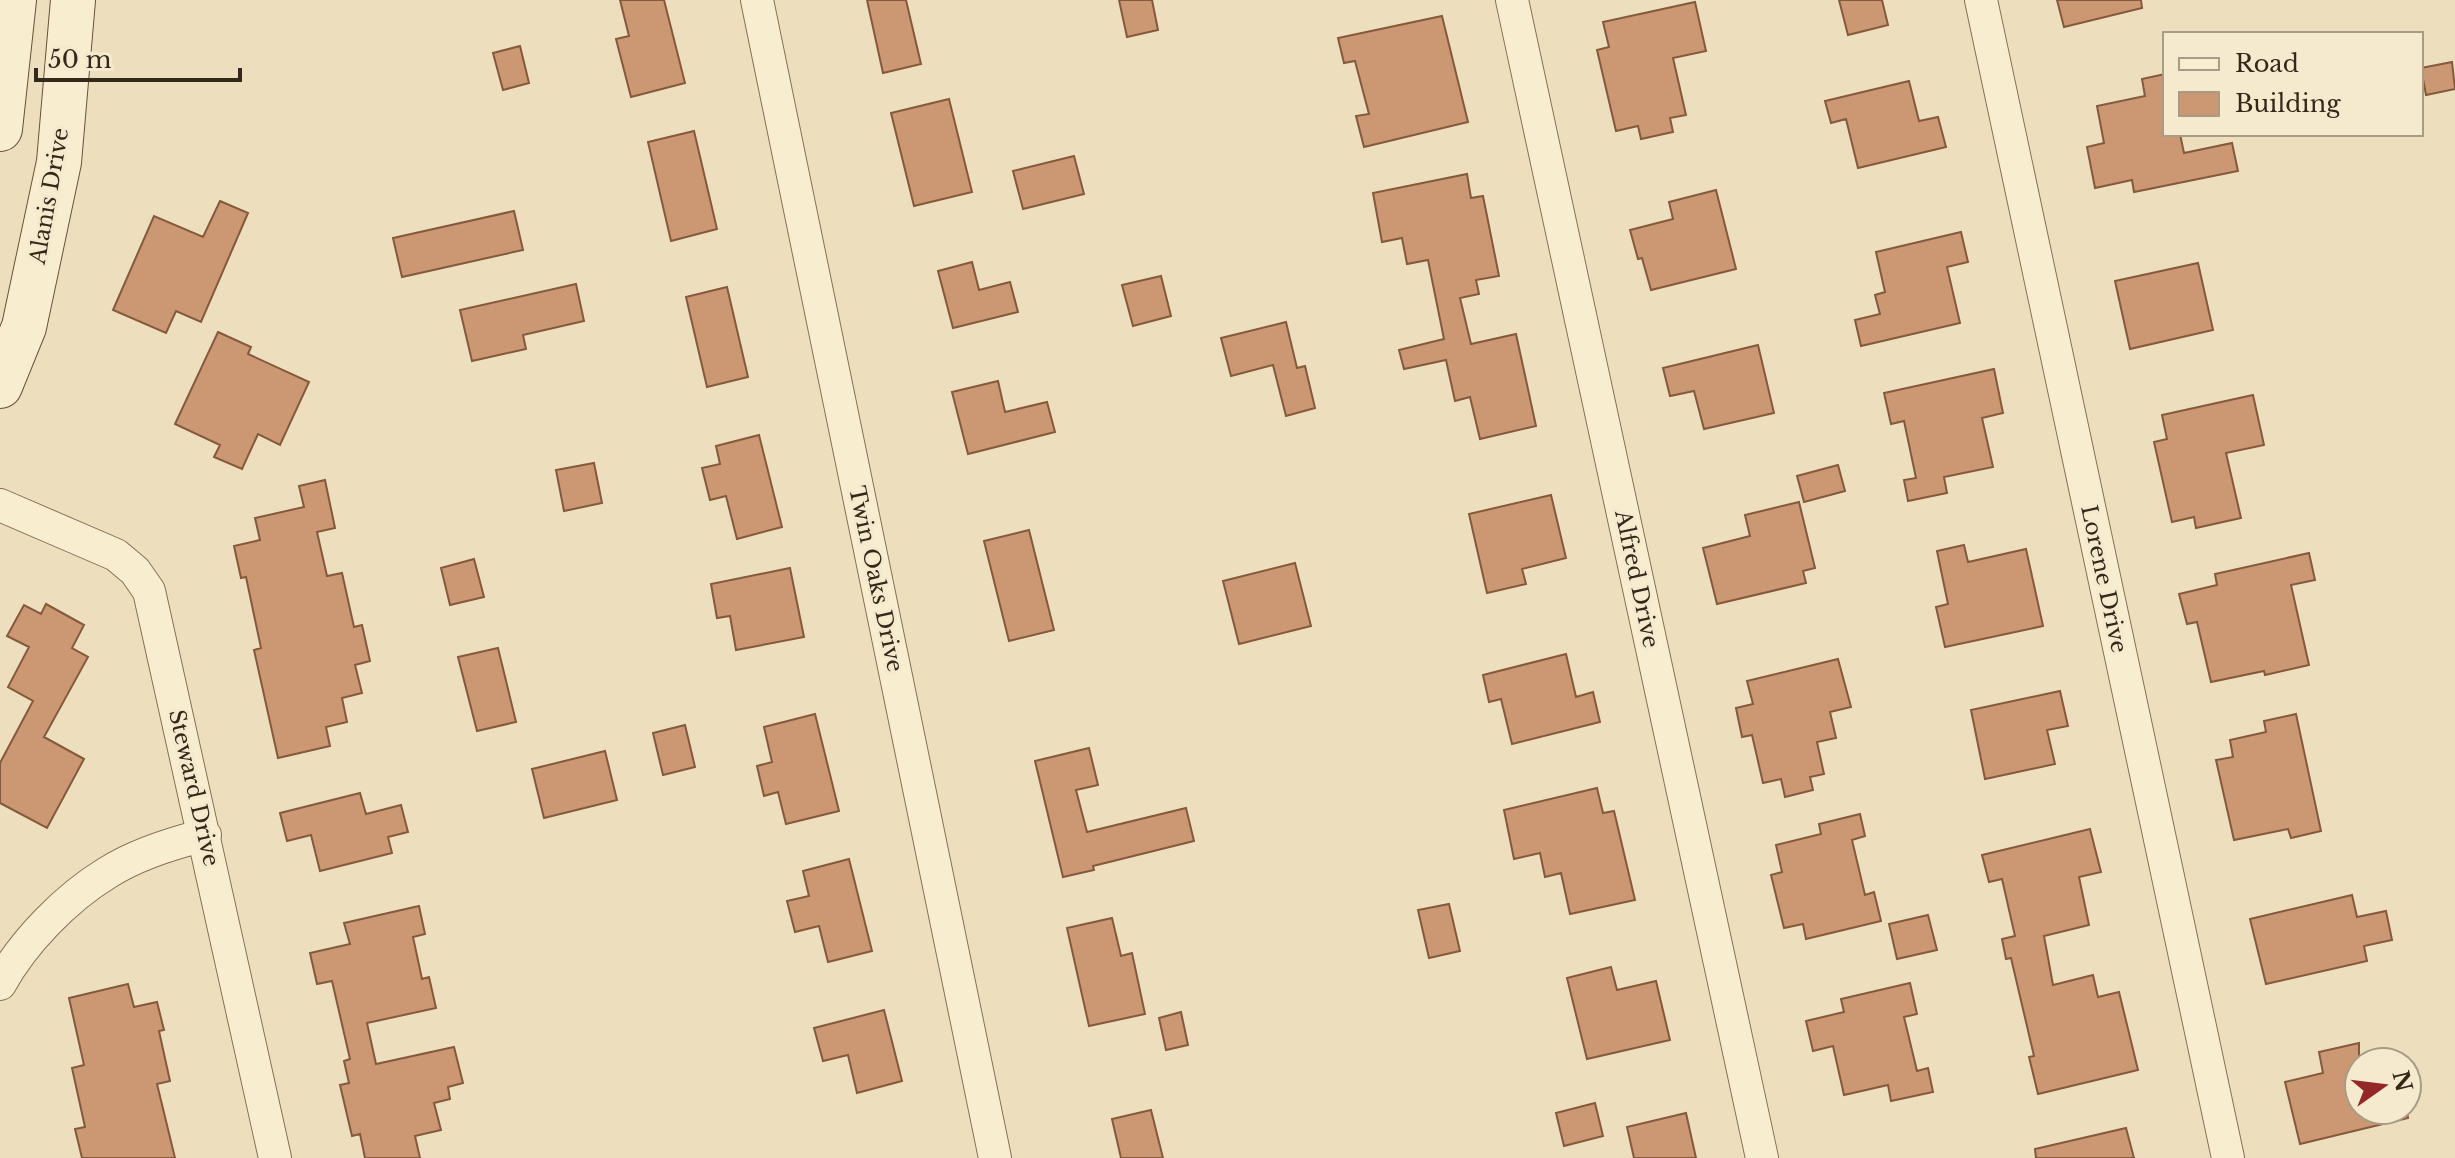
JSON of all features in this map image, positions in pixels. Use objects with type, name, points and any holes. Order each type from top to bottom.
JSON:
[{"type":"main road","points":[[0,129],[14,0]]},
{"type":"main road","name":"Alanis Drive","points":[[0,386],[24,327],[59,162],[73,0]]},
{"type":"street","name":"Twin Oaks Drive","points":[[757,0],[995,1158]]},
{"type":"street","name":"Alfred Drive","points":[[1512,0],[1762,1158]]},
{"type":"street","name":"Lorene Drive","points":[[1981,0],[2228,1158]]},
{"type":"street","name":"Steward Drive","points":[[0,505],[116,555],[135,571],[149,591],[275,1158]]},
{"type":"street","points":[[0,984],[50,918],[107,873],[173,842],[205,835]]},
{"type":"building","points":[[620,0],[664,0],[685,83],[631,97],[616,39],[629,36]]},
{"type":"building","points":[[867,0],[906,0],[921,64],[883,73]]},
{"type":"building","points":[[1119,0],[1152,0],[1158,30],[1127,37]]},
{"type":"building","points":[[1839,0],[1882,0],[1888,25],[1848,35]]},
{"type":"building","points":[[2057,0],[2141,0],[2142,8],[2064,27]]},
{"type":"building","points":[[1695,2],[1706,51],[1673,58],[1686,115],[1670,118],[1673,132],[1641,139],[1638,126],[1616,131],[1597,50],[1609,47],[1603,22]]},
{"type":"building","points":[[1442,16],[1468,122],[1364,147],[1356,116],[1369,114],[1355,61],[1344,63],[1338,38]]},
{"type":"building","points":[[520,46],[529,83],[503,90],[493,53]]},
{"type":"building","points":[[2452,62],[2455,89],[2426,95],[2423,68]]},
{"type":"building","points":[[2163,74],[2163,136],[2180,136],[2184,153],[2232,143],[2238,171],[2134,192],[2132,180],[2095,188],[2087,147],[2104,143],[2097,106],[2145,96],[2142,79]]},
{"type":"building","points":[[1909,81],[1919,121],[1938,117],[1946,147],[1858,168],[1846,119],[1831,123],[1825,101]]},
{"type":"building","points":[[949,99],[972,192],[914,206],[891,113]]},
{"type":"building","points":[[694,131],[717,229],[671,241],[648,142]]},
{"type":"building","points":[[1074,156],[1084,194],[1023,209],[1013,171]]},
{"type":"building","points":[[1467,174],[1471,198],[1483,196],[1499,276],[1476,280],[1479,294],[1460,298],[1471,344],[1516,334],[1536,426],[1480,439],[1470,397],[1455,401],[1446,360],[1404,369],[1399,350],[1444,339],[1428,260],[1407,264],[1402,238],[1382,242],[1373,193]]},
{"type":"building","points":[[1716,190],[1736,269],[1651,290],[1630,230],[1673,219],[1669,202]]},
{"type":"building","points":[[220,201],[248,213],[201,322],[176,311],[166,333],[113,310],[154,216],[203,237]]},
{"type":"building","points":[[514,211],[523,250],[402,277],[393,238]]},
{"type":"building","points":[[1961,232],[1968,262],[1947,267],[1960,323],[1861,346],[1855,320],[1880,314],[1875,295],[1885,292],[1876,252]]},
{"type":"building","points":[[972,262],[979,290],[1010,282],[1018,312],[953,328],[938,271]]},
{"type":"building","points":[[2198,263],[2213,330],[2130,349],[2115,281]]},
{"type":"building","points":[[1161,276],[1171,316],[1133,326],[1122,285]]},
{"type":"building","points":[[576,284],[584,321],[523,335],[526,349],[472,361],[460,310]]},
{"type":"building","points":[[727,287],[748,377],[707,387],[686,297]]},
{"type":"building","points":[[1286,322],[1297,368],[1305,366],[1315,408],[1286,416],[1273,365],[1231,376],[1221,338]]},
{"type":"building","points":[[218,332],[251,347],[248,354],[309,382],[280,445],[258,434],[242,469],[214,457],[220,445],[175,424]]},
{"type":"building","points":[[1758,345],[1774,413],[1704,429],[1694,391],[1670,396],[1663,368]]},
{"type":"building","points":[[1994,369],[2003,413],[1982,418],[1993,467],[1944,477],[1947,493],[1908,501],[1904,480],[1916,478],[1904,421],[1891,424],[1884,393]]},
{"type":"building","points":[[998,381],[1005,412],[1047,402],[1055,432],[968,454],[952,392]]},
{"type":"building","points":[[2253,395],[2264,445],[2226,453],[2241,518],[2196,528],[2194,517],[2172,522],[2154,442],[2167,439],[2162,415]]},
{"type":"building","points":[[759,435],[782,527],[737,539],[726,496],[710,500],[702,468],[720,464],[716,446]]},
{"type":"building","points":[[594,463],[602,503],[564,511],[556,470]]},
{"type":"building","points":[[1838,465],[1845,491],[1804,502],[1797,476]]},
{"type":"building","points":[[325,480],[335,528],[317,532],[327,576],[342,573],[354,627],[362,625],[370,661],[355,665],[362,693],[342,698],[347,722],[326,727],[330,746],[278,758],[254,650],[261,648],[246,577],[241,578],[234,546],[260,540],[255,518],[304,507],[299,486]]},
{"type":"building","points":[[1551,495],[1566,558],[1522,569],[1526,584],[1487,593],[1469,514]]},
{"type":"building","points":[[1799,502],[1815,568],[1803,571],[1806,583],[1717,604],[1703,548],[1750,536],[1745,515]]},
{"type":"building","points":[[1029,530],[1054,630],[1009,641],[984,541]]},
{"type":"building","points":[[1964,545],[1968,562],[2026,549],[2043,626],[1945,647],[1936,607],[1948,604],[1937,551]]},
{"type":"building","points":[[2309,553],[2315,580],[2291,585],[2309,665],[2211,682],[2197,622],[2187,624],[2179,594],[2217,585],[2215,574]]},
{"type":"building","points":[[474,559],[484,597],[450,605],[441,568]]},
{"type":"building","points":[[1295,563],[1311,626],[1239,644],[1223,581]]},
{"type":"building","points":[[790,568],[804,637],[736,650],[730,616],[717,618],[711,584]]},
{"type":"building","points":[[46,604],[84,625],[72,648],[88,657],[44,737],[84,759],[47,828],[0,803],[0,763],[33,701],[8,687],[29,647],[7,636],[24,605],[41,614]]},
{"type":"building","points":[[498,648],[516,722],[477,731],[458,657]]},
{"type":"building","points":[[1566,654],[1576,697],[1593,692],[1600,722],[1512,744],[1501,699],[1489,702],[1483,675]]},
{"type":"building","points":[[1838,659],[1851,707],[1830,712],[1836,738],[1817,742],[1824,774],[1810,777],[1813,790],[1785,797],[1781,779],[1763,783],[1752,735],[1742,737],[1736,708],[1753,704],[1747,681]]},
{"type":"building","points":[[2060,691],[2068,726],[2047,730],[2055,764],[1985,779],[1971,710]]},
{"type":"building","points":[[815,714],[839,811],[786,824],[778,792],[764,796],[757,766],[772,762],[764,727]]},
{"type":"building","points":[[2296,714],[2321,831],[2291,838],[2288,829],[2234,840],[2216,760],[2233,757],[2230,740],[2266,732],[2264,721]]},
{"type":"building","points":[[685,725],[695,767],[663,775],[653,733]]},
{"type":"building","points":[[1089,748],[1098,785],[1076,790],[1087,832],[1186,808],[1194,841],[1093,866],[1094,870],[1063,877],[1035,761]]},
{"type":"building","points":[[605,751],[617,800],[544,818],[532,769]]},
{"type":"building","points":[[1597,788],[1603,813],[1614,811],[1635,900],[1570,914],[1561,873],[1545,877],[1540,853],[1514,859],[1504,810]]},
{"type":"building","points":[[360,793],[366,814],[401,805],[408,832],[388,837],[392,853],[320,871],[311,835],[287,841],[280,813]]},
{"type":"building","points":[[1860,814],[1865,836],[1852,840],[1865,895],[1874,892],[1881,921],[1806,939],[1803,924],[1784,928],[1771,875],[1782,872],[1776,845],[1821,834],[1819,824]]},
{"type":"building","points":[[2090,829],[2101,872],[2079,877],[2089,925],[2044,936],[2053,985],[2093,975],[2098,997],[2119,992],[2138,1070],[2038,1094],[2029,1057],[2034,1056],[2011,958],[2006,959],[2002,939],[2015,936],[2002,879],[1989,882],[1982,855]]},
{"type":"building","points":[[849,859],[872,951],[828,962],[819,926],[795,932],[787,901],[809,896],[803,871]]},
{"type":"building","points":[[2352,895],[2357,917],[2386,911],[2392,940],[2364,946],[2367,961],[2266,984],[2250,919]]},
{"type":"building","points":[[1449,904],[1460,951],[1429,958],[1418,910]]},
{"type":"building","points":[[419,906],[425,934],[413,937],[422,979],[429,977],[436,1008],[367,1023],[376,1064],[454,1047],[463,1083],[448,1087],[450,1099],[434,1103],[441,1130],[415,1136],[420,1158],[365,1158],[360,1134],[352,1136],[340,1085],[349,1083],[344,1061],[350,1059],[332,981],[317,984],[310,953],[350,944],[344,923]]},
{"type":"building","points":[[1928,915],[1937,950],[1897,959],[1889,924]]},
{"type":"building","points":[[1112,918],[1121,956],[1132,953],[1145,1014],[1089,1026],[1067,928]]},
{"type":"building","points":[[1611,967],[1617,990],[1656,981],[1670,1040],[1587,1059],[1567,978]]},
{"type":"building","points":[[1910,983],[1917,1014],[1904,1017],[1917,1071],[1928,1068],[1933,1092],[1891,1101],[1888,1085],[1844,1095],[1833,1046],[1813,1051],[1806,1021],[1844,1012],[1841,999]]},
{"type":"building","points":[[128,984],[134,1007],[157,1002],[164,1030],[159,1031],[170,1081],[157,1084],[175,1158],[82,1158],[75,1129],[85,1127],[72,1068],[84,1065],[69,998]]},
{"type":"building","points":[[884,1010],[902,1081],[857,1093],[848,1055],[823,1061],[814,1028]]},
{"type":"building","points":[[1181,1012],[1188,1045],[1166,1050],[1159,1018]]},
{"type":"building","points":[[2343,1047],[2343,1126],[2375,1126],[2300,1144],[2285,1082],[2323,1073],[2319,1052]]},
{"type":"building","points":[[1595,1103],[1603,1136],[1564,1146],[1556,1113]]},
{"type":"building","points":[[1151,1110],[1163,1158],[1121,1158],[1112,1119]]},
{"type":"building","points":[[1686,1113],[1696,1158],[1634,1158],[1627,1127]]},
{"type":"building","points":[[2126,1128],[2134,1158],[2036,1158],[2035,1149]]}]
